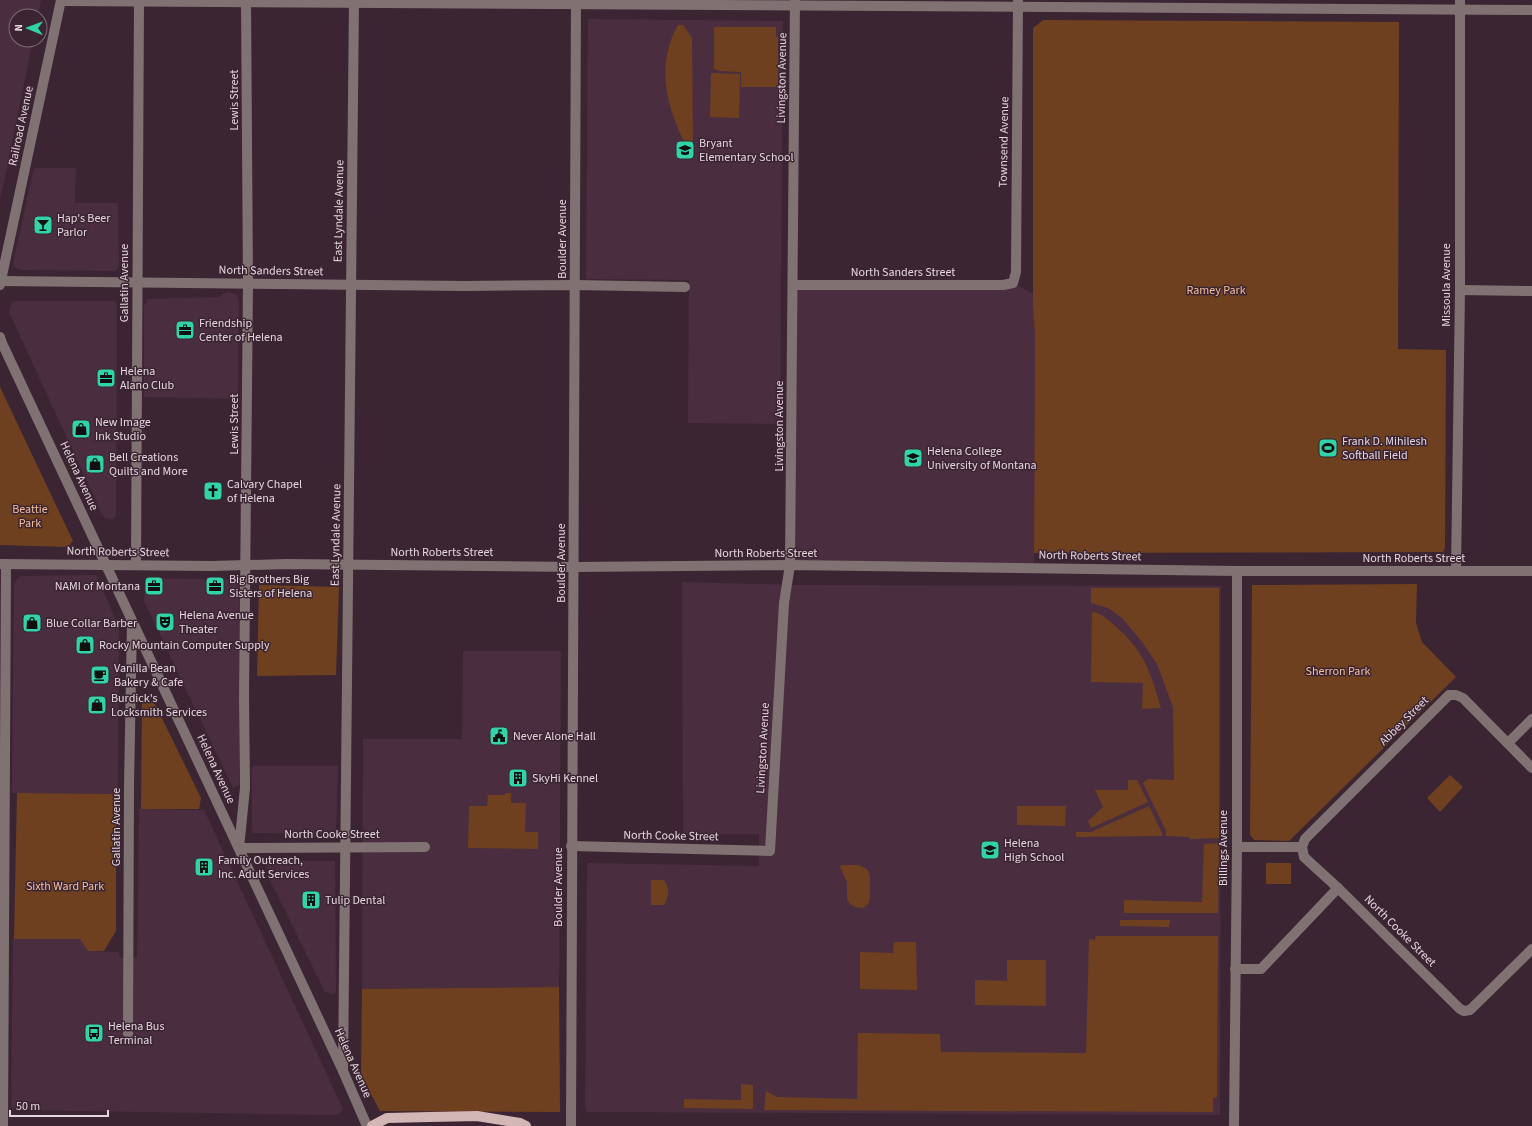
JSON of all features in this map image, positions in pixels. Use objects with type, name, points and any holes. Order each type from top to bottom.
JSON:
[{"type":"main road","points":[[372,1126],[387,1118],[477,1116],[520,1123],[526,1126]]},
{"type":"street","points":[[61,0],[1460,5],[1532,10]]},
{"type":"street","name":"Railroad Avenue","points":[[0,283],[61,0]]},
{"type":"street","name":"Gallatin Avenue","points":[[136,565],[139,1]]},
{"type":"street","name":"Lewis Street","points":[[239,848],[245,788],[244,697],[248,284],[246,1]]},
{"type":"street","name":"East Lyndale Avenue","points":[[343,1071],[354,1]]},
{"type":"street","name":"Boulder Avenue","points":[[571,1126],[571,846],[574,567],[576,2]]},
{"type":"street","name":"Livingston Avenue","points":[[770,851],[784,603],[790,565],[795,3]]},
{"type":"street","name":"Townsend Avenue","points":[[1013,283],[1016,272],[1018,3]]},
{"type":"street","name":"Missoula Avenue","points":[[1456,571],[1460,290],[1460,5]]},
{"type":"street","name":"North Sanders Street","points":[[0,283],[138,282],[685,287]]},
{"type":"street","name":"North Sanders Street","points":[[793,285],[1003,286],[1013,283]]},
{"type":"street","points":[[1460,290],[1532,290]]},
{"type":"street","name":"Helena Avenue","points":[[0,337],[343,1071],[367,1126]]},
{"type":"street","points":[[3,564],[3,1126]]},
{"type":"street","name":"North Roberts Street","points":[[3,564],[574,567],[790,565],[1236,571],[1532,571]]},
{"type":"street","name":"Billings Avenue","points":[[1234,1126],[1237,847],[1236,571]]},
{"type":"street","name":"Gallatin Avenue","points":[[128,1034],[129,793],[132,620]]},
{"type":"street","name":"Abbey Street","points":[[1302,847],[1305,839],[1449,695],[1456,694],[1463,698],[1532,768]]},
{"type":"street","points":[[1508,743],[1532,719]]},
{"type":"street","name":"North Cooke Street","points":[[571,846],[770,851]]},
{"type":"street","name":"North Cooke Street","points":[[239,848],[425,847]]},
{"type":"street","points":[[1237,847],[1302,847]]},
{"type":"street","name":"North Cooke Street","points":[[1302,847],[1304,857],[1338,888],[1460,1009],[1464,1011],[1470,1010],[1532,949]]},
{"type":"street","points":[[1235,969],[1261,969],[1338,888]]},
{"type":"shaded area","points":[[0,0],[41,0],[40,8],[8,8],[8,48],[31,48],[0,201]]},
{"type":"shaded area","name":"Bryant Elementary School","points":[[588,19],[783,21],[780,424],[688,423],[689,280],[586,279]]},
{"type":"shaded area","points":[[34,168],[76,168],[75,203],[118,203],[119,265],[117,270],[22,270],[14,267],[13,263]]},
{"type":"shaded area","name":"Helena College University of Montana","points":[[1013,283],[1033,294],[1035,335],[1034,568],[790,565],[793,285]]},
{"type":"shaded area","points":[[229,292],[237,295],[239,300],[238,399],[144,397],[144,306],[148,299],[219,297],[222,294]]},
{"type":"shaded area","points":[[14,301],[115,301],[117,304],[115,518],[105,518],[102,514],[9,312],[11,304]]},
{"type":"shaded area","points":[[96,575],[119,627],[118,794],[12,793],[14,584],[21,576]]},
{"type":"shaded area","points":[[145,578],[239,580],[239,785],[233,788],[144,601]]},
{"type":"shaded area","name":"Helena High School","points":[[682,582],[796,585],[1221,586],[1220,1115],[587,1112],[585,1107],[587,863],[759,866],[759,834],[683,834]]},
{"type":"shaded area","points":[[463,651],[561,651],[559,987],[362,989],[363,739],[462,739]]},
{"type":"shaded area","points":[[252,766],[338,766],[336,832],[334,834],[253,833]]},
{"type":"shaded area","points":[[139,809],[204,810],[343,1109],[340,1114],[14,1110],[11,1106],[13,939],[80,939],[88,951],[119,952],[120,958],[137,958]]},
{"type":"shaded area","points":[[271,861],[335,861],[336,991],[334,995],[325,992],[268,876],[267,864]]},
{"type":"green space","name":"Ramey Park","points":[[1043,20],[1399,22],[1398,349],[1446,350],[1445,548],[1443,552],[1034,553],[1035,335],[1033,306],[1033,28]]},
{"type":"green space","points":[[678,25],[683,25],[692,38],[693,153],[679,131],[668,98],[666,86],[665,74],[668,49]]},
{"type":"green space","points":[[714,27],[776,27],[776,37],[778,37],[778,87],[741,87],[741,72],[720,71],[714,69]]},
{"type":"green space","points":[[711,73],[740,74],[739,118],[710,117]]},
{"type":"green space","name":"Beattie Park","points":[[0,387],[73,541],[68,547],[0,545]]},
{"type":"green space","name":"Sherron Park","points":[[1417,584],[1416,623],[1422,642],[1456,677],[1289,841],[1254,840],[1250,835],[1252,585]]},
{"type":"green space","points":[[259,585],[339,587],[336,675],[257,676]]},
{"type":"green space","points":[[1091,588],[1219,588],[1219,838],[1191,839],[1188,837],[1166,836],[1166,831],[1143,783],[1148,779],[1174,780],[1173,707],[1157,664],[1142,642],[1122,618],[1108,608],[1091,603]]},
{"type":"green space","points":[[1092,612],[1102,615],[1110,621],[1125,635],[1140,654],[1150,673],[1161,708],[1142,709],[1143,683],[1091,682]]},
{"type":"green space","points":[[147,700],[155,704],[201,798],[199,809],[141,809],[142,703]]},
{"type":"green space","points":[[1450,775],[1463,787],[1440,812],[1427,798]]},
{"type":"green space","points":[[1128,780],[1137,780],[1148,802],[1091,828],[1088,821],[1103,807],[1095,790],[1128,790]]},
{"type":"green space","name":"Sixth Ward Park","points":[[17,793],[116,794],[116,931],[104,951],[88,951],[80,939],[14,939]]},
{"type":"green space","points":[[505,793],[511,793],[511,803],[526,803],[525,832],[538,832],[538,849],[468,848],[469,806],[487,806],[488,795],[505,795]]},
{"type":"green space","points":[[1017,806],[1066,806],[1065,826],[1017,825]]},
{"type":"green space","points":[[1149,806],[1162,836],[1076,837],[1076,832],[1091,832]]},
{"type":"green space","points":[[1219,843],[1218,913],[1124,913],[1124,900],[1202,902],[1204,844]]},
{"type":"green space","points":[[1266,863],[1291,863],[1291,884],[1266,884]]},
{"type":"green space","points":[[842,865],[859,865],[868,870],[870,876],[870,897],[868,904],[863,908],[855,907],[849,903],[847,898],[847,882],[840,867]]},
{"type":"green space","points":[[651,880],[664,880],[666,883],[668,892],[664,905],[651,905]]},
{"type":"green space","points":[[1120,920],[1170,920],[1169,927],[1120,926]]},
{"type":"green space","points":[[1096,936],[1218,936],[1217,1097],[1213,1098],[1213,1112],[764,1110],[766,1091],[777,1097],[857,1099],[858,1033],[940,1034],[941,1052],[1086,1053],[1089,939],[1095,940]]},
{"type":"green space","points":[[894,942],[916,942],[917,990],[860,989],[860,952],[893,953]]},
{"type":"green space","points":[[1007,960],[1046,960],[1046,1006],[975,1005],[975,980],[1007,981]]},
{"type":"green space","points":[[559,987],[560,1112],[380,1111],[361,1075],[362,989]]},
{"type":"green space","points":[[741,1084],[753,1085],[753,1109],[684,1108],[684,1099],[741,1100]]},
{"type":"place","name":"Bryant Elementary School","points":[[685,150]]},
{"type":"place","name":"Hap's Beer Parlor","points":[[43,225]]},
{"type":"place","name":"Friendship Center of Helena","points":[[185,330]]},
{"type":"place","name":"Helena Alano Club","points":[[106,378]]},
{"type":"place","name":"New Image Ink Studio","points":[[81,429]]},
{"type":"place","name":"Frank D. Mihilesh Softball Field","points":[[1328,448]]},
{"type":"place","name":"Helena College University of Montana","points":[[913,458]]},
{"type":"place","name":"Bell Creations Quilts and More","points":[[95,464]]},
{"type":"place","name":"Calvary Chapel of Helena","points":[[213,491]]},
{"type":"place","name":"NAMI of Montana","points":[[154,586]]},
{"type":"place","name":"Big Brothers Big Sisters of Helena","points":[[215,586]]},
{"type":"place","name":"Helena Avenue Theater","points":[[165,622]]},
{"type":"place","name":"Blue Collar Barber","points":[[32,623]]},
{"type":"place","name":"Rocky Mountain Computer Supply","points":[[85,645]]},
{"type":"place","name":"Vanilla Bean Bakery & Cafe","points":[[100,675]]},
{"type":"place","name":"Burdick's Locksmith Services","points":[[97,705]]},
{"type":"place","name":"Never Alone Hall","points":[[499,736]]},
{"type":"place","name":"SkyHi Kennel","points":[[518,778]]},
{"type":"place","name":"Helena High School","points":[[990,850]]},
{"type":"place","name":"Family Outreach, Inc. Adult Services","points":[[204,867]]},
{"type":"place","name":"Tulip Dental","points":[[311,900]]},
{"type":"place","name":"Helena Bus Terminal","points":[[94,1033]]}]
